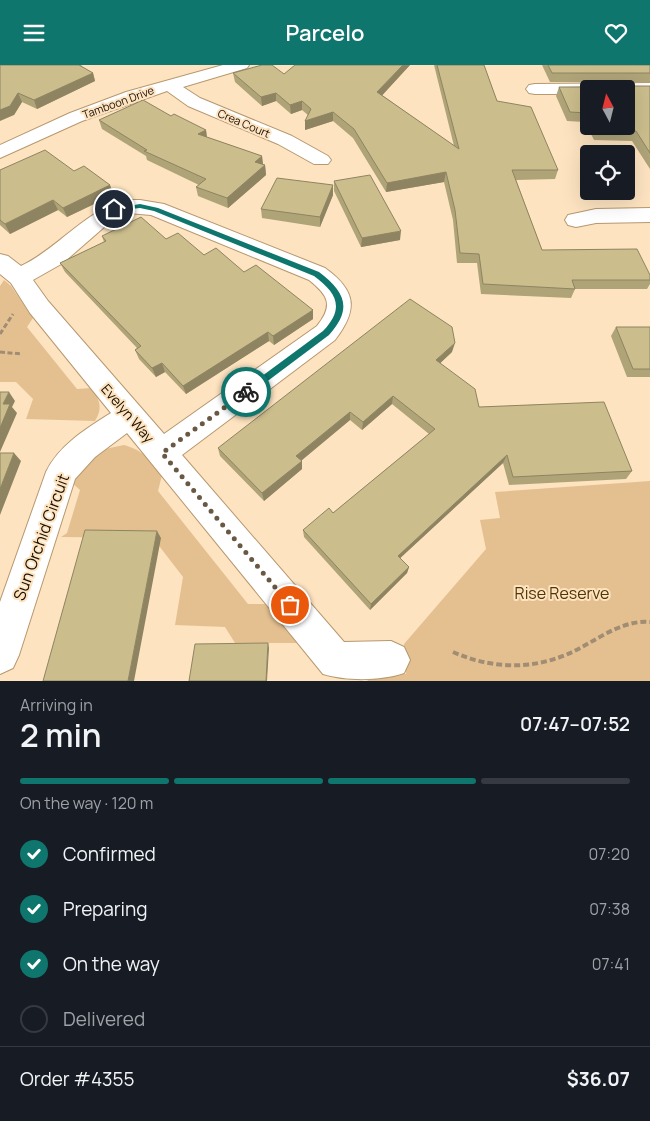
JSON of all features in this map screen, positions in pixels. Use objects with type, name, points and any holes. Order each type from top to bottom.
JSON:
[{"type":"street","name":"Tamboon Drive","points":[[0,152],[90,111],[169,85],[241,65]]},
{"type":"street","name":"Crea Court","points":[[169,85],[194,102],[298,146],[321,160]]},
{"type":"street","points":[[533,89],[650,88]]},
{"type":"street","points":[[9,270],[53,259],[107,213],[122,207],[140,206],[156,209],[317,274],[333,286],[340,300],[340,308],[334,325],[326,333],[162,453]]},
{"type":"street","points":[[576,220],[596,216],[650,215]]},
{"type":"street","name":"Evelyn Way","points":[[9,270],[129,416],[162,453],[338,671],[391,660]]},
{"type":"street","name":"Sun Orchid Circuit","points":[[0,655],[62,472],[85,447],[129,416]]},
{"type":"path","points":[[0,352],[22,353]]},
{"type":"path","points":[[453,652],[466,659],[486,664],[518,665],[546,661],[562,657],[629,623],[650,622]]},
{"type":"green space","points":[[4,280],[11,286],[33,318],[27,327],[77,389],[91,388],[94,392],[100,408],[95,421],[26,419],[33,399],[16,382],[0,382],[0,286]]},
{"type":"green space","points":[[124,445],[141,453],[162,475],[158,491],[248,604],[268,604],[299,643],[235,643],[225,627],[175,625],[183,577],[153,538],[61,537],[67,533],[80,490],[71,482],[100,450]]},
{"type":"green space","name":"Rise Reserve","points":[[650,481],[650,681],[367,681],[381,675],[406,674],[404,644],[486,549],[480,520],[500,518],[495,492]]},
{"type":"building","points":[[0,65],[79,65],[93,73],[34,100],[18,93],[10,106],[0,110]]},
{"type":"building","points":[[262,65],[272,65],[284,74],[295,65],[403,65],[377,92],[459,149],[437,65],[484,65],[497,101],[531,107],[558,170],[512,170],[542,250],[637,249],[650,275],[650,280],[572,280],[575,289],[483,284],[479,254],[460,253],[455,210],[446,172],[387,183],[354,129],[333,112],[305,121],[311,109],[302,101],[290,105],[276,93],[261,97],[233,73]]},
{"type":"building","points":[[548,65],[650,65],[650,73],[552,73]]},
{"type":"building","points":[[635,86],[650,86],[650,153],[636,131]]},
{"type":"building","points":[[559,87],[580,87],[580,113],[570,112]]},
{"type":"building","points":[[143,100],[171,116],[174,114],[206,130],[198,134],[262,156],[255,162],[265,165],[227,198],[196,187],[206,179],[144,151],[147,150],[99,120]]},
{"type":"building","points":[[45,150],[74,171],[84,166],[110,185],[63,208],[53,200],[5,224],[0,220],[0,170]]},
{"type":"building","points":[[370,175],[401,231],[362,238],[334,181]]},
{"type":"building","points":[[277,178],[333,185],[320,217],[261,209]]},
{"type":"building","points":[[141,217],[166,239],[178,233],[204,255],[216,248],[244,272],[256,265],[313,310],[273,336],[268,332],[183,386],[162,363],[152,368],[135,350],[141,346],[60,263],[106,241],[102,236]]},
{"type":"building","points":[[410,299],[452,327],[455,343],[436,360],[475,389],[479,407],[604,402],[632,471],[513,477],[507,455],[398,556],[409,567],[371,604],[303,530],[329,508],[333,513],[435,429],[393,396],[363,422],[350,412],[296,456],[302,461],[262,493],[218,448]]},
{"type":"building","points":[[616,327],[650,327],[650,369],[633,369]]},
{"type":"building","points":[[0,392],[9,392],[3,404],[10,404],[0,428]]},
{"type":"building","points":[[0,453],[14,453],[0,489]]},
{"type":"building","points":[[85,530],[157,531],[128,681],[43,681]]},
{"type":"building","points":[[268,643],[266,681],[189,681],[195,644]]},
{"type":"way so far","points":[[246,392],[162,453],[290,605]]},
{"type":"route","points":[[114,209],[140,206],[156,209],[317,274],[333,286],[340,300],[340,308],[334,325],[326,333],[246,392]]}]
